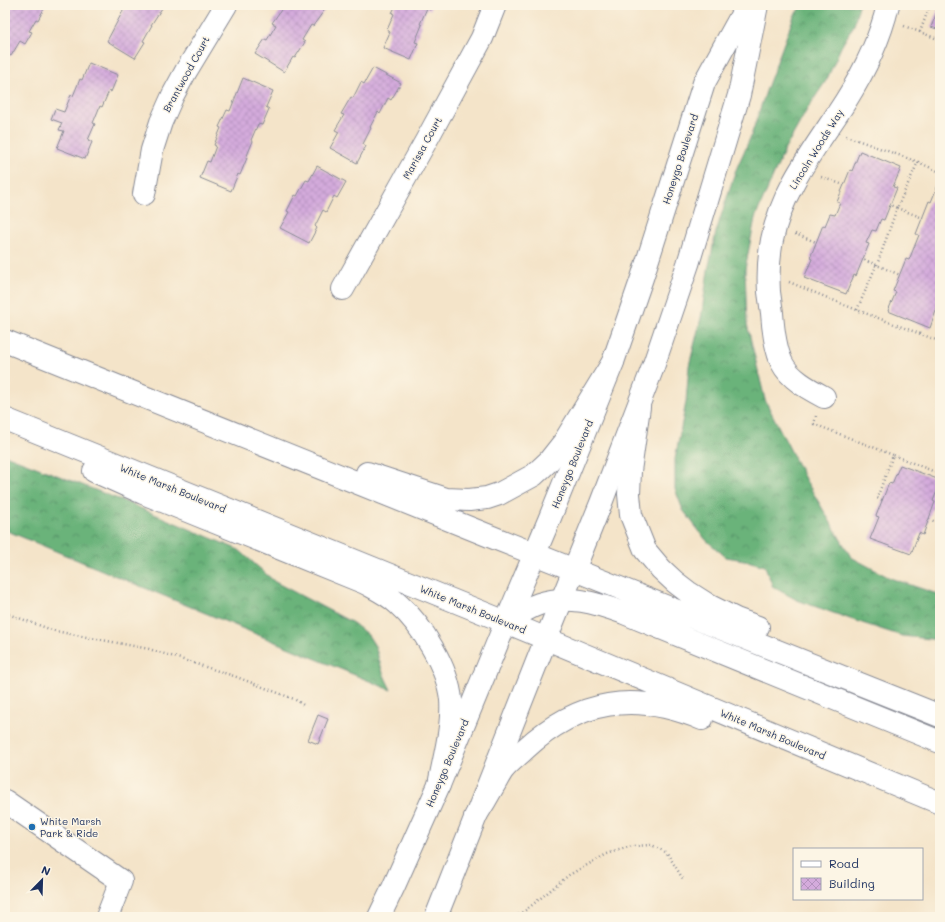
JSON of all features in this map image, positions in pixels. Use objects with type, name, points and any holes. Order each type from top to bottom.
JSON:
[{"type":"main road","name":"Brantwood Court","points":[[144,194],[152,150],[160,122],[183,77],[226,5]]},
{"type":"main road","name":"Marissa Court","points":[[343,289],[482,38],[495,5]]},
{"type":"main road","name":"Honeygo Boulevard","points":[[379,917],[439,784],[613,362],[642,278],[704,82],[747,5]]},
{"type":"main road","points":[[436,917],[639,407],[670,320],[739,95],[757,5]]},
{"type":"main road","name":"Lincoln Woods Way","points":[[824,397],[806,388],[791,375],[782,364],[773,326],[769,291],[769,267],[772,241],[778,219],[794,181],[845,102],[860,75],[874,46],[888,5]]},
{"type":"main road","points":[[5,341],[940,716]]},
{"type":"main road","points":[[146,398],[446,499],[469,500],[488,498],[499,494],[534,475],[549,461],[564,442],[613,362]]},
{"type":"main road","points":[[639,407],[630,471],[629,494],[631,515],[645,550],[661,569],[675,582],[701,601],[736,619],[940,703]]},
{"type":"main road","name":"White Marsh Boulevard","points":[[5,419],[506,622],[934,801]]},
{"type":"main road","points":[[5,432],[144,493],[364,583],[398,603],[413,619],[434,650],[446,677],[451,699],[450,726],[439,784]]},
{"type":"main road","points":[[506,622],[538,605],[562,600],[587,601],[624,613],[940,742]]},
{"type":"main road","points":[[475,817],[504,769],[548,730],[568,718],[587,710],[601,706],[630,703],[645,703],[678,710],[699,717],[766,745],[934,801]]},
{"type":"main road","points":[[5,802],[122,881],[107,917]]},
{"type":"path","points":[[930,5],[920,32],[940,40]]},
{"type":"path","points":[[844,135],[918,162],[940,172]]},
{"type":"path","points":[[857,310],[876,266],[897,208],[918,162]]},
{"type":"path","points":[[819,176],[844,185]]},
{"type":"path","points":[[890,205],[923,218]]},
{"type":"path","points":[[791,232],[816,242]]},
{"type":"path","points":[[876,266],[863,259],[900,275]]},
{"type":"path","points":[[789,275],[789,282],[939,342],[940,338]]},
{"type":"path","points":[[824,397],[819,407],[814,424],[940,474]]},
{"type":"path","points":[[882,500],[877,498],[893,455]]},
{"type":"path","points":[[929,519],[940,524]]},
{"type":"path","points":[[5,613],[55,630],[149,649],[234,676],[294,699],[305,706]]},
{"type":"path","points":[[515,917],[526,910],[569,875],[607,854],[632,846],[652,845],[667,853],[683,879]]},
{"type":"green space","points":[[802,5],[859,5],[854,25],[841,47],[827,79],[808,108],[785,149],[755,218],[745,269],[747,324],[765,400],[805,479],[851,557],[890,578],[940,595],[940,640],[902,636],[797,600],[773,587],[765,566],[726,557],[706,540],[683,510],[675,489],[675,459],[686,402],[689,366],[701,318],[708,270],[716,232],[735,172],[751,136],[794,16]]},
{"type":"green space","points":[[5,455],[126,502],[239,550],[275,582],[353,623],[368,635],[375,646],[383,673],[391,690],[5,530]]},
{"type":"building","points":[[9,5],[46,5],[38,20],[36,19],[29,31],[32,32],[25,44],[20,41],[11,56],[5,53],[5,12]]},
{"type":"building","points":[[123,5],[164,5],[151,25],[143,41],[145,42],[135,58],[107,41],[124,9],[121,8]]},
{"type":"building","points":[[287,5],[328,5],[313,26],[311,25],[302,40],[305,42],[295,58],[293,57],[284,72],[255,54],[265,39],[267,40],[276,25],[272,23],[283,7],[284,8]]},
{"type":"building","points":[[396,5],[432,5],[430,10],[427,8],[420,24],[422,25],[415,42],[418,43],[411,60],[383,48],[390,32],[387,30]]},
{"type":"building","points":[[937,5],[940,5],[940,30],[931,27],[939,7]]},
{"type":"building","points":[[89,63],[118,75],[111,92],[109,91],[102,107],[100,106],[93,123],[95,124],[88,140],[92,142],[85,159],[57,148],[64,131],[59,130],[62,123],[51,119],[55,109],[64,112],[80,79],[82,80]]},
{"type":"building","points":[[373,68],[401,83],[391,100],[388,98],[380,114],[378,112],[363,144],[366,146],[357,163],[330,148],[339,132],[335,130],[344,115],[341,114],[351,97],[353,98],[361,82],[364,84]]},
{"type":"building","points":[[243,78],[273,91],[266,107],[269,109],[262,125],[258,124],[251,140],[253,141],[247,158],[231,191],[200,178],[207,161],[210,162],[216,146],[214,145],[221,128],[219,127],[227,110],[230,111]]},
{"type":"building","points":[[860,151],[901,168],[893,187],[897,188],[884,220],[881,219],[876,231],[872,230],[866,243],[869,244],[856,276],[854,275],[846,294],[804,278],[823,225],[825,226],[830,214],[835,215],[840,203],[837,202],[850,170],[852,171]]},
{"type":"building","points":[[317,166],[346,182],[337,198],[334,196],[326,212],[323,210],[315,226],[317,228],[309,243],[280,228],[289,212],[287,211],[295,195],[297,196],[306,180],[309,181]]},
{"type":"building","points":[[940,180],[940,308],[937,308],[930,328],[888,311],[896,292],[893,291],[906,259],[909,260],[919,235],[916,234],[929,201],[931,202]]},
{"type":"building","points":[[900,465],[940,480],[933,501],[935,502],[923,535],[919,533],[911,554],[870,539],[879,517],[876,516],[889,483],[892,484]]},
{"type":"building","points":[[318,715],[328,719],[318,744],[308,740]]},
{"type":"place","name":"White Marsh Park & Ride","points":[[32,827]]}]
